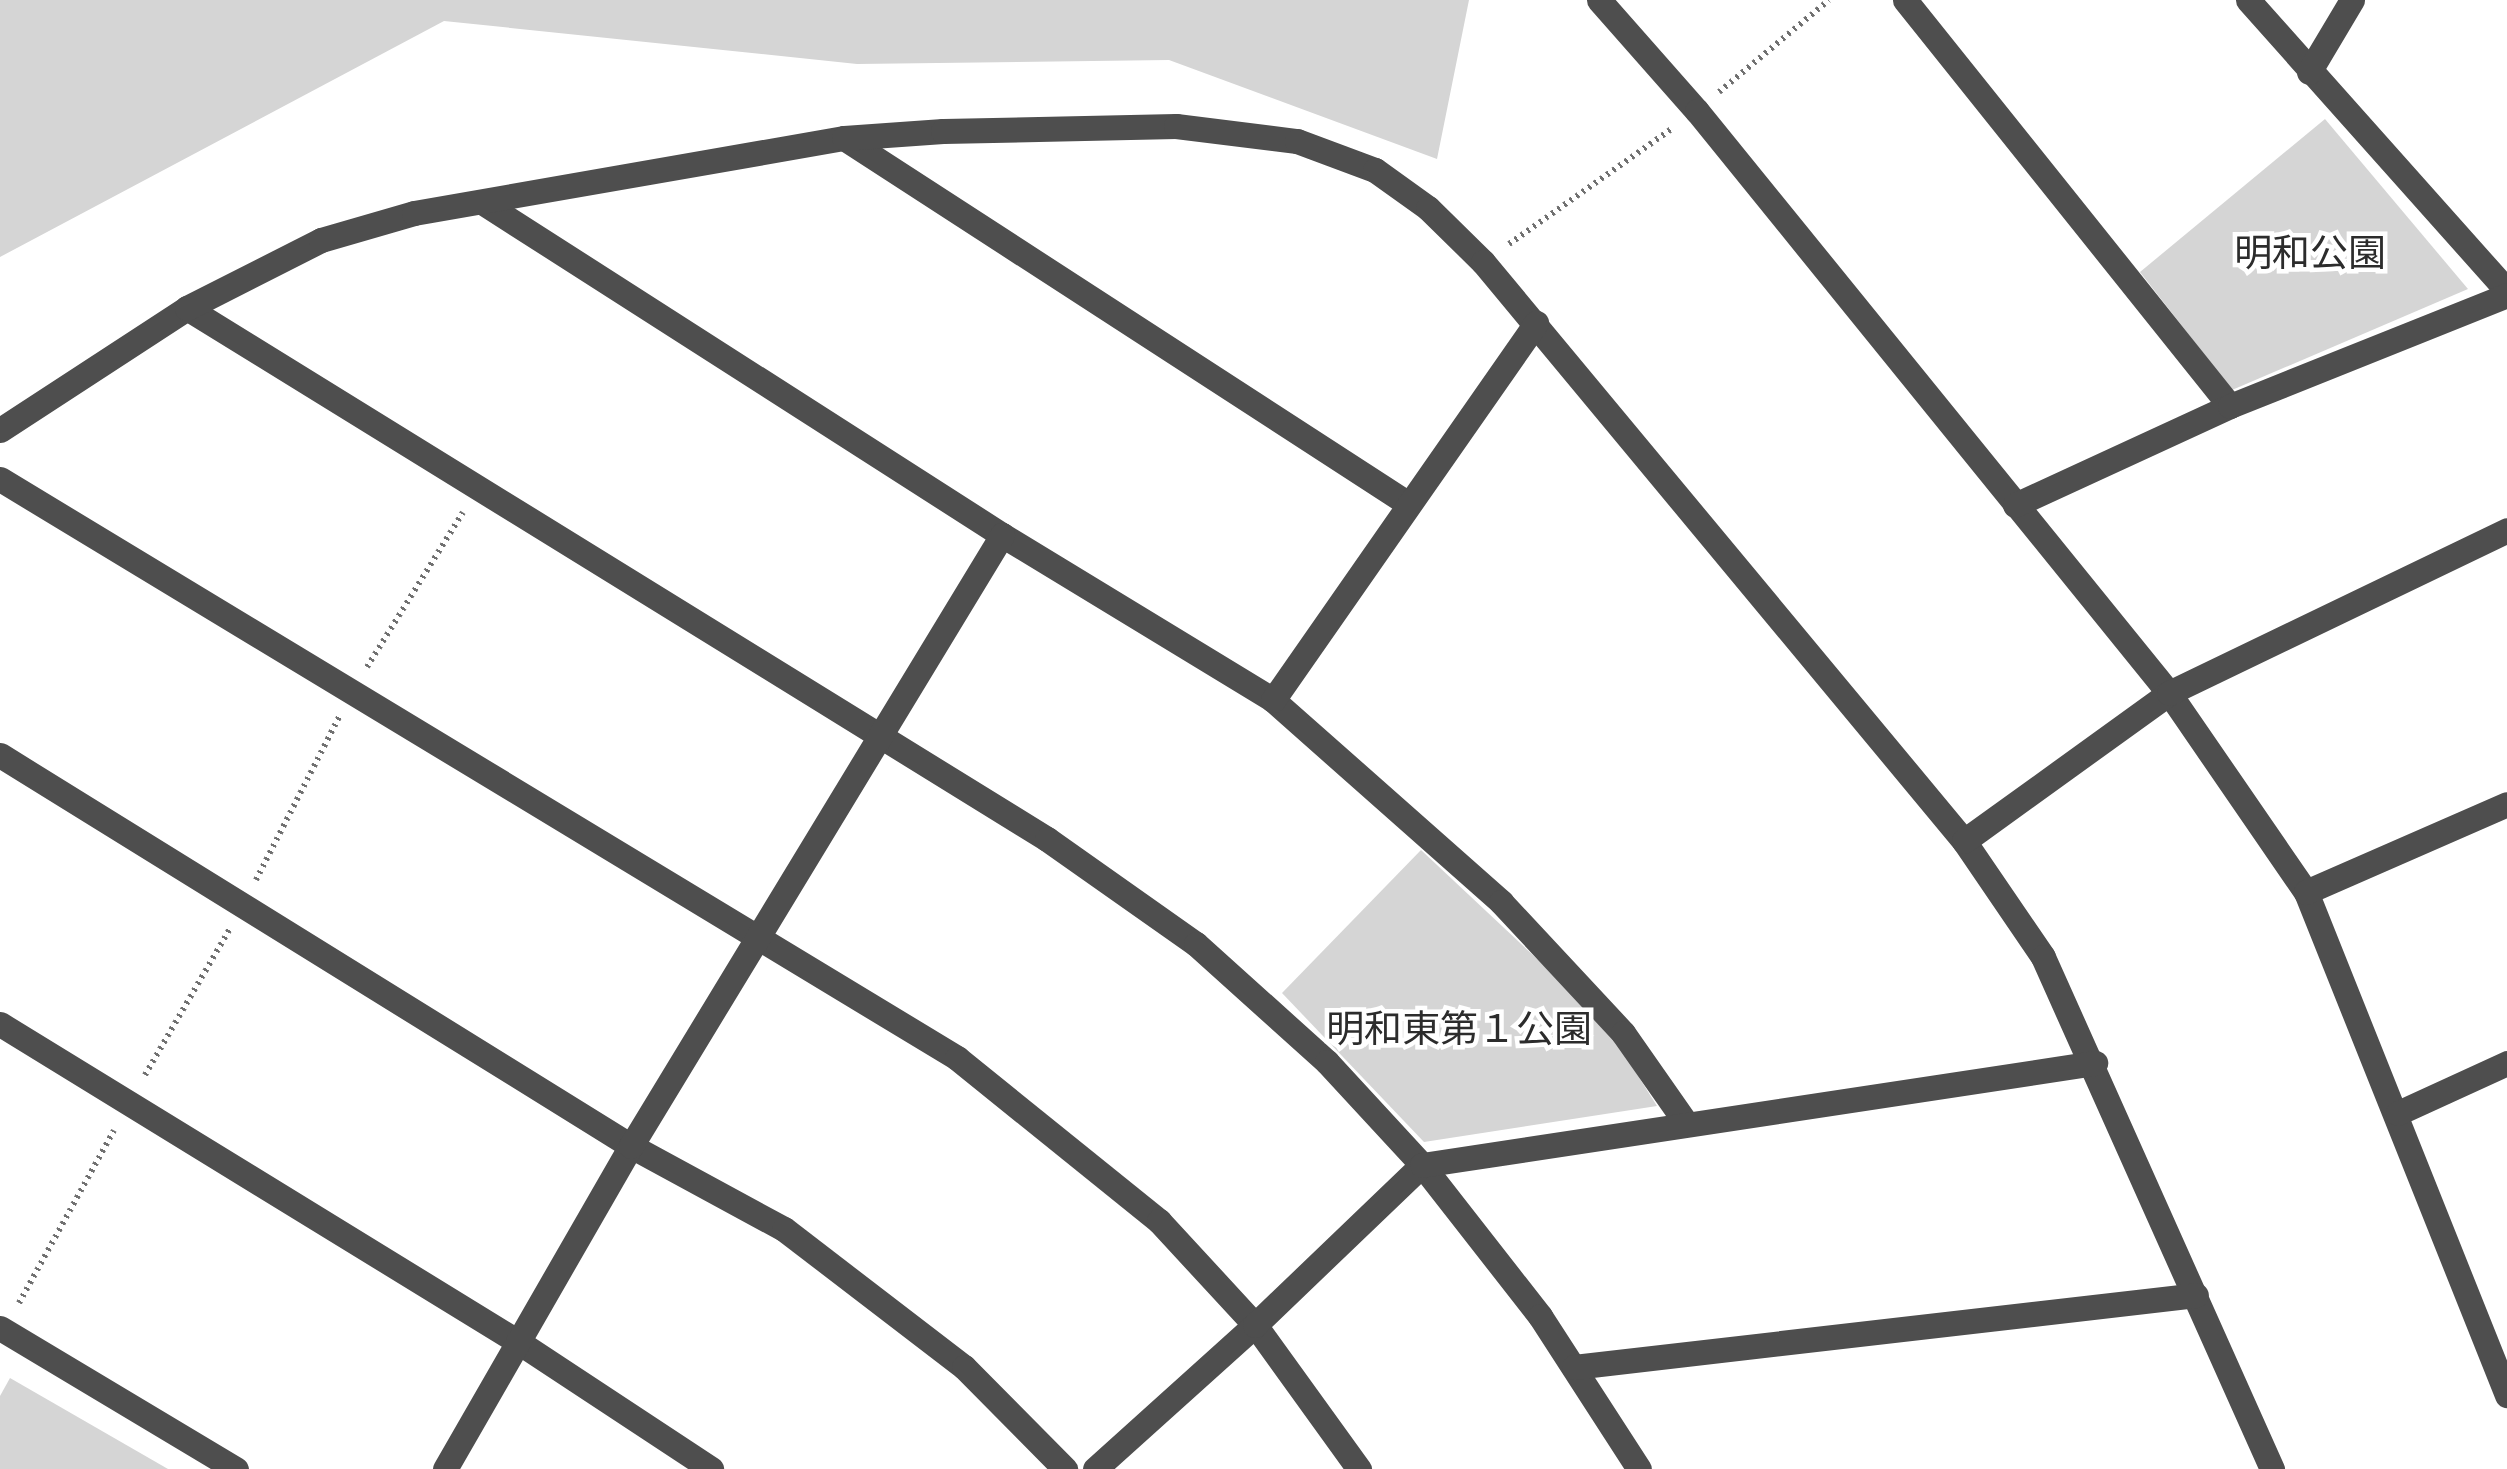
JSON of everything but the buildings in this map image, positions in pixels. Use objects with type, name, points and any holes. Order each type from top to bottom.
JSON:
[{"type":"street","points":[[1599,0],[1697,110],[2168,693],[2306,892],[2398,1113],[2507,1395]]},
{"type":"street","points":[[1904,0],[2230,406]]},
{"type":"street","points":[[2015,504],[2230,406],[2507,293],[2248,0]]},
{"type":"street","points":[[2309,72],[2352,0]]},
{"type":"street","points":[[0,430],[187,308],[320,240],[414,213],[844,138],[1176,126],[1297,141],[1375,170],[1428,208],[1483,262],[1536,323],[1964,841],[2044,956],[2095,1063],[2272,1469]]},
{"type":"street","points":[[844,138],[1407,503]]},
{"type":"street","points":[[482,202],[1002,535],[1274,700],[1502,902],[1623,1033],[1686,1122]]},
{"type":"street","points":[[187,308],[1047,839],[1196,944],[1326,1062],[1422,1165],[1574,1367],[1639,1469]]},
{"type":"street","points":[[1274,700],[1407,503],[1536,323]]},
{"type":"street","points":[[0,478],[958,1058],[1159,1221],[1255,1326],[1359,1469]]},
{"type":"street","points":[[1964,841],[2168,693],[2507,530]]},
{"type":"street","points":[[445,1469],[632,1146],[1002,535]]},
{"type":"street","points":[[0,755],[632,1146],[784,1229],[964,1366],[1065,1469]]},
{"type":"street","points":[[2306,892],[2507,804]]},
{"type":"street","points":[[0,1024],[520,1344],[711,1469]]},
{"type":"street","points":[[2398,1113],[2507,1062]]},
{"type":"street","points":[[1095,1469],[1255,1326],[1422,1165],[2095,1063]]},
{"type":"street","points":[[1574,1367],[2196,1294]]},
{"type":"street","points":[[1,1332],[236,1469]]},
{"type":"path","points":[[1483,262],[1697,110],[1829,0]]},
{"type":"green space","points":[[0,0],[1469,0],[1437,159],[1169,60],[857,64],[444,21],[0,257]]},
{"type":"green space","name":"明和公園","points":[[2325,119],[2468,289],[2232,390],[2140,272]]},
{"type":"green space","name":"明和東第１公園","points":[[1421,850],[1568,988],[1618,1044],[1657,1106],[1424,1142],[1282,993]]},
{"type":"green space","points":[[10,1378],[168,1469],[0,1469],[0,1396]]}]
